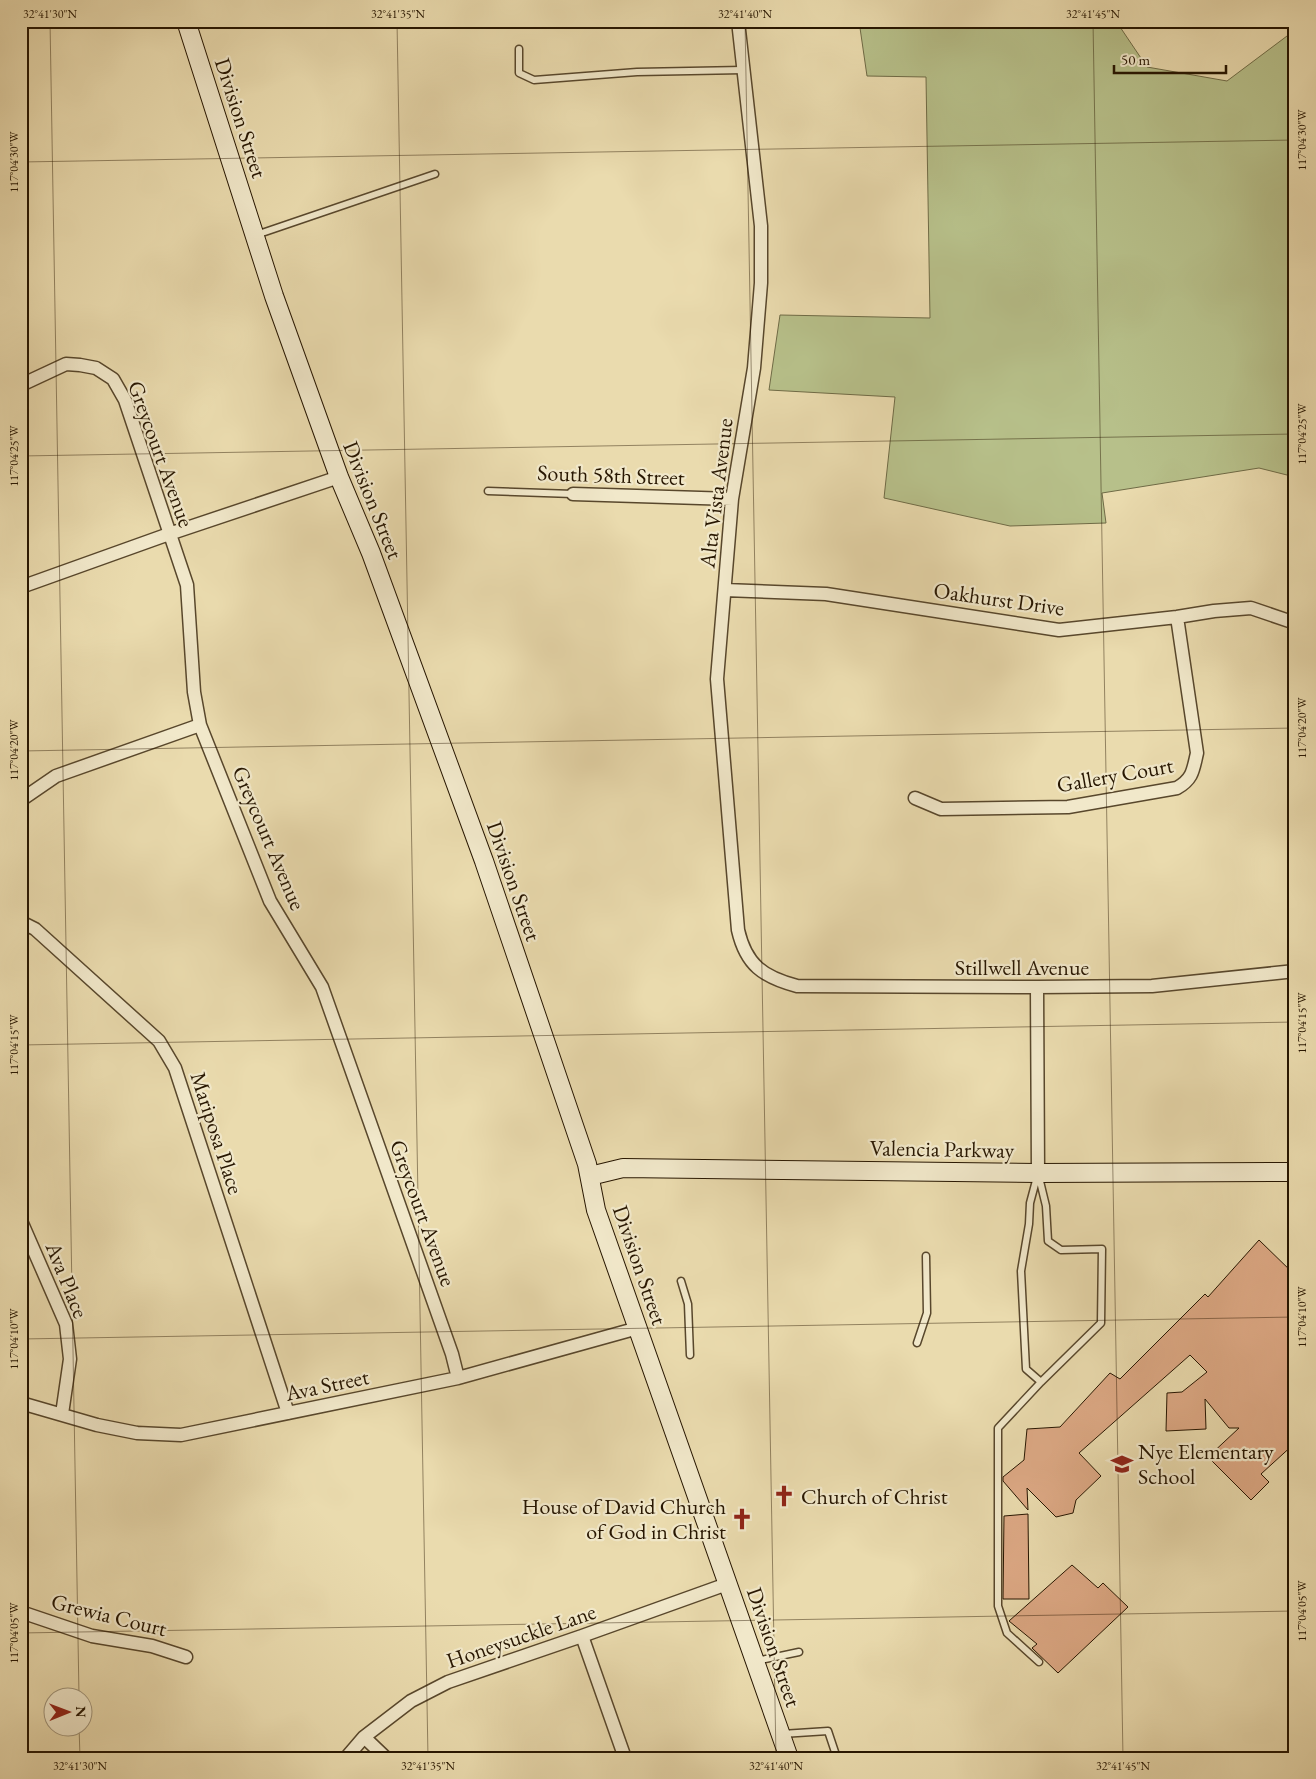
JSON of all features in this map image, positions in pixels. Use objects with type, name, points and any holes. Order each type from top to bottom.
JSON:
[{"type":"main road","name":"Division Street","points":[[186,21],[274,296],[339,477],[371,553],[484,861],[590,1176],[596,1210],[789,1758]]},
{"type":"main road","name":"Valencia Parkway","points":[[590,1176],[623,1168],[1038,1173],[1295,1172]]},
{"type":"street","name":"Alta Vista Avenue","points":[[738,21],[761,226],[761,283],[754,368],[732,499],[717,679],[738,930],[742,946],[755,966]]},
{"type":"street","name":"Greycourt Avenue","points":[[21,385],[66,364],[96,368],[113,379],[125,400],[186,585],[194,692],[200,725],[270,901],[322,987],[452,1354],[458,1378]]},
{"type":"street","points":[[21,587],[169,534],[339,477]]},
{"type":"street","name":"South 58th Street","points":[[573,494],[732,499]]},
{"type":"street","name":"Oakhurst Drive","points":[[725,590],[826,594],[1059,630],[1177,618],[1214,610],[1251,608],[1295,623]]},
{"type":"street","name":"Gallery Court","points":[[914,798],[940,809],[1068,807],[1177,788],[1187,782],[1192,773],[1197,753],[1177,618]]},
{"type":"street","points":[[21,800],[56,776],[200,725]]},
{"type":"street","name":"Mariposa Place","points":[[21,922],[34,929],[159,1041],[175,1068],[288,1413]]},
{"type":"street","name":"Stillwell Avenue","points":[[755,966],[775,980],[797,986],[1150,986],[1295,971]]},
{"type":"street","points":[[1037,987],[1038,1173]]},
{"type":"street","name":"Ava Place","points":[[21,1221],[66,1324],[70,1359],[62,1414]]},
{"type":"street","name":"Ava Street","points":[[21,1403],[97,1425],[137,1433],[181,1435],[458,1378],[638,1328]]},
{"type":"street","name":"Honeysuckle Lane","points":[[346,1758],[364,1737],[411,1701],[448,1682],[727,1584]]},
{"type":"street","name":"Grewia Court","points":[[21,1612],[92,1636],[152,1646],[186,1657]]},
{"type":"street","points":[[582,1636],[625,1758]]},
{"type":"street","points":[[364,1737],[386,1758]]},
{"type":"lane","points":[[519,49],[520,73],[534,80],[637,72],[743,70]]},
{"type":"lane","points":[[255,236],[435,174]]},
{"type":"lane","name":"South 58th Street","points":[[488,491],[573,494]]},
{"type":"lane","points":[[1038,1173],[1030,1203],[1022,1271],[1026,1369],[1041,1382]]},
{"type":"lane","points":[[1038,1173],[1046,1206],[1048,1241],[1061,1250],[1102,1249],[1101,1322],[998,1428],[998,1606],[1007,1632],[1039,1662]]},
{"type":"lane","points":[[917,1343],[927,1313],[926,1256]]},
{"type":"lane","points":[[681,1280],[688,1304],[690,1355]]},
{"type":"lane","points":[[755,1661],[799,1652]]},
{"type":"lane","points":[[780,1734],[828,1731],[838,1758]]},
{"type":"green space","points":[[859,21],[1116,21],[1147,67],[1227,81],[1295,30],[1295,477],[1259,468],[1102,493],[1106,523],[1010,526],[884,498],[895,397],[769,390],[780,315],[930,318],[926,77],[867,76]]},
{"type":"building","points":[[1259,1240],[1295,1275],[1295,1443],[1261,1474],[1269,1482],[1251,1500],[1208,1457],[1239,1428],[1229,1428],[1205,1399],[1206,1429],[1166,1431],[1167,1393],[1182,1392],[1207,1372],[1190,1355],[1079,1453],[1101,1476],[1076,1500],[1073,1513],[1056,1517],[1027,1488],[1028,1510],[1003,1481],[1003,1477],[1024,1460],[1027,1429],[1060,1427],[1110,1373],[1120,1379],[1205,1294],[1208,1297]]},
{"type":"building","points":[[1028,1514],[1029,1599],[1003,1599],[1004,1516]]},
{"type":"building","points":[[1072,1565],[1098,1588],[1103,1583],[1128,1607],[1058,1673],[1032,1648],[1037,1644],[1009,1621]]},
{"type":"place","name":"Nye Elementary School","points":[[1122,1464]]},
{"type":"place","name":"Church of Christ","points":[[784,1496]]},
{"type":"place","name":"House of David Church of God in Christ","points":[[742,1519]]}]
